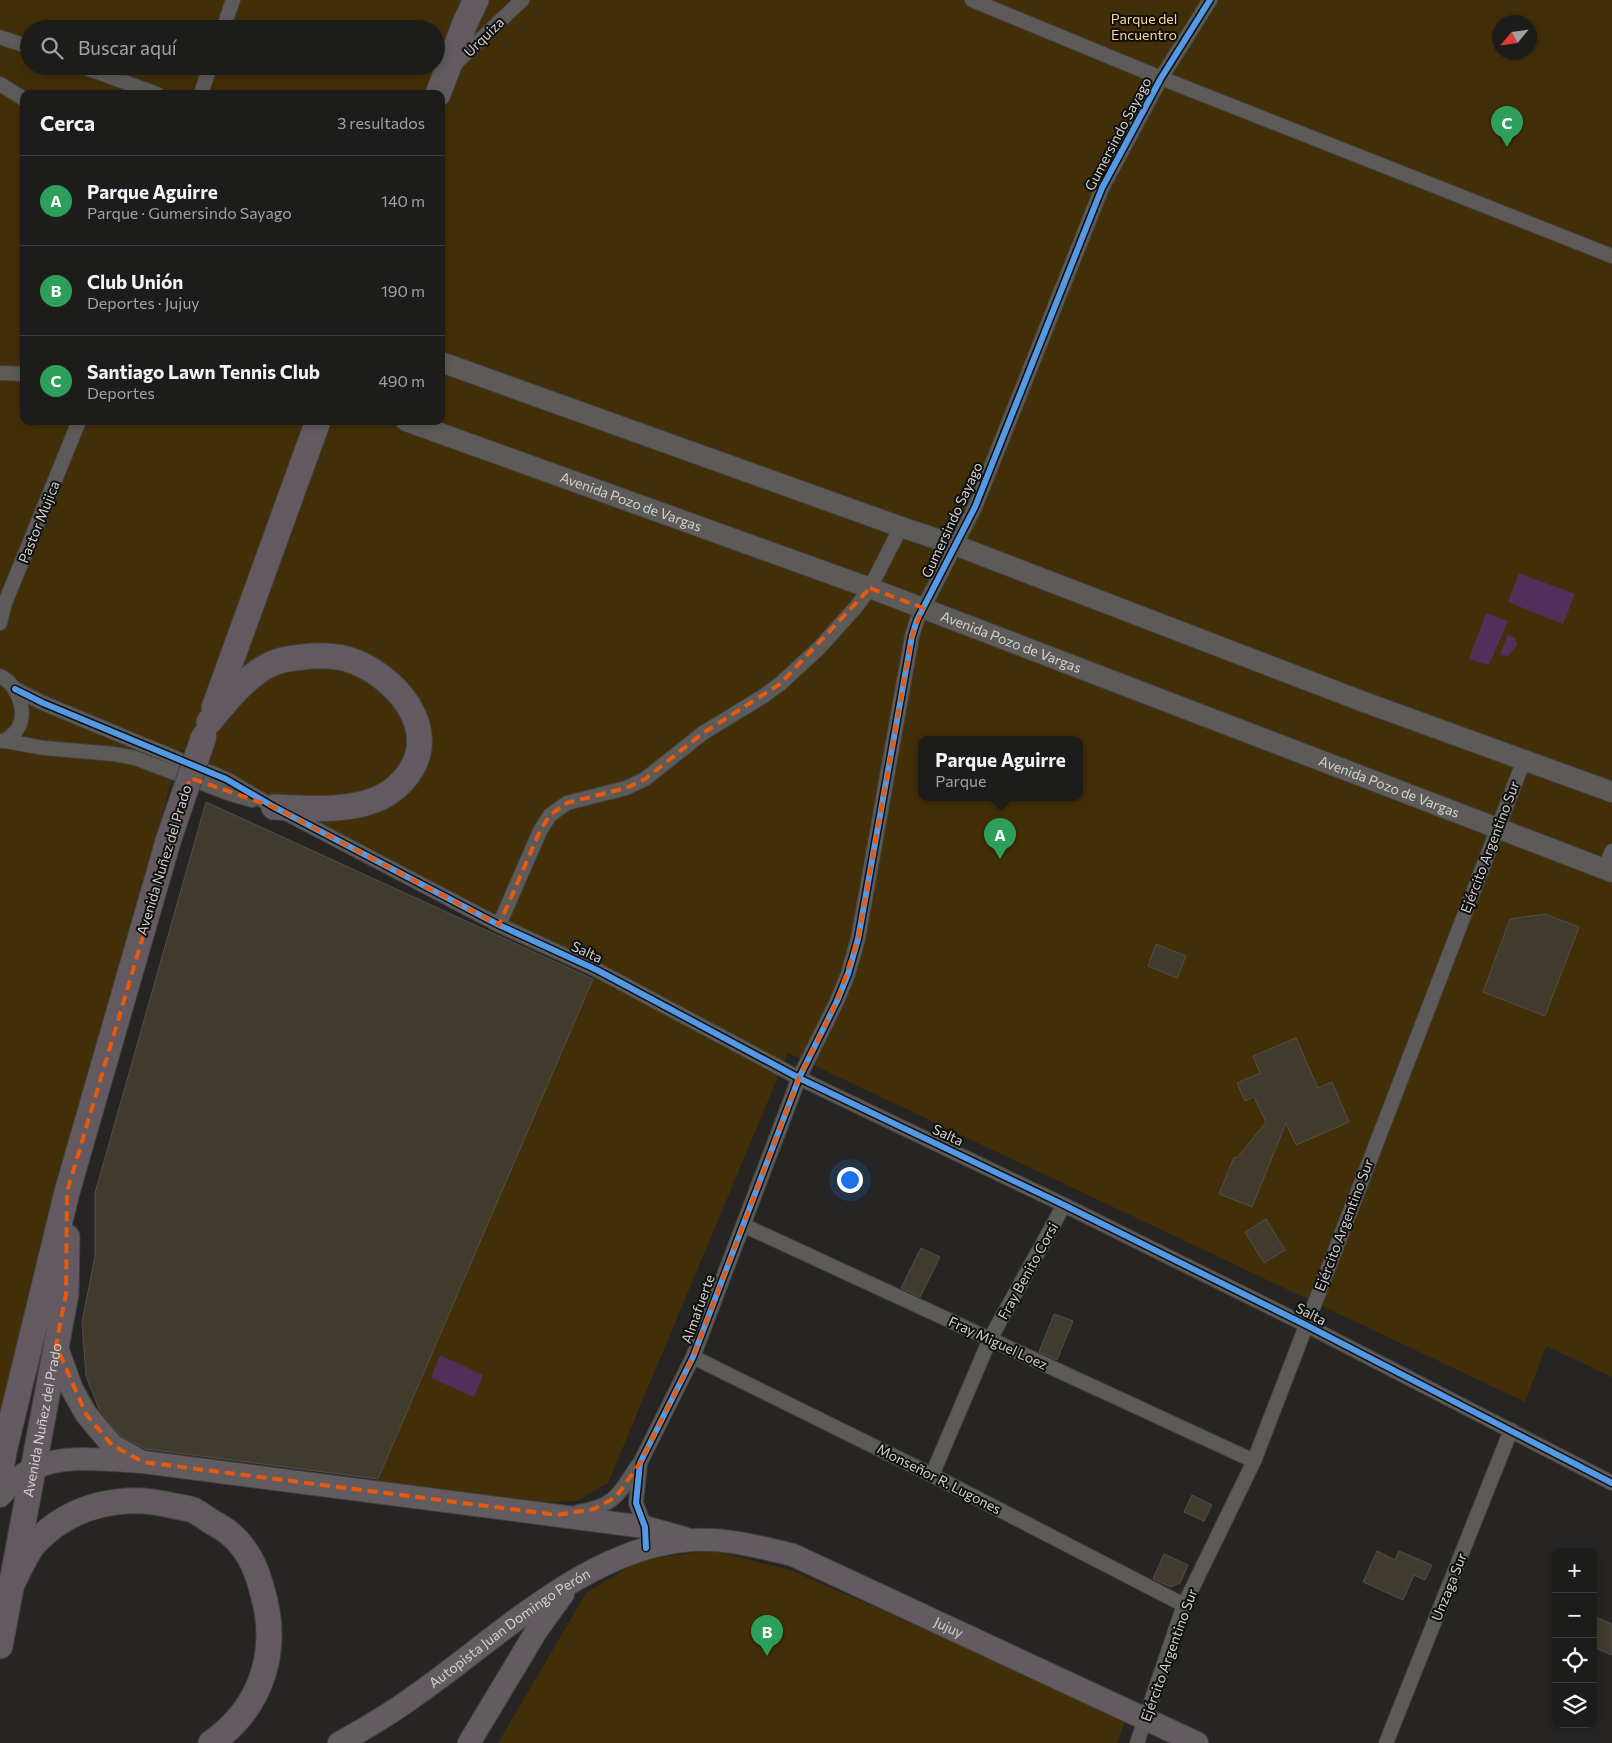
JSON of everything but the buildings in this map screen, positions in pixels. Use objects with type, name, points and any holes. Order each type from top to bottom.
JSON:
[{"type":"highway","points":[[445,73],[464,23],[476,0]]},
{"type":"highway","name":"Avenida Nuñez del Prado","points":[[0,1476],[4,1451],[67,1192],[169,838],[206,729],[317,425]]},
{"type":"highway","points":[[206,729],[237,690],[254,674],[271,664],[294,657],[321,654],[347,659],[362,666],[393,686],[405,700],[415,718],[420,737],[412,770],[399,787],[384,796],[363,804],[341,808],[274,807]]},
{"type":"highway","name":"Avenida Nuñez del Prado","points":[[0,1646],[66,1294],[67,1192]]},
{"type":"highway","points":[[11,1586],[34,1544],[59,1522],[94,1506],[124,1500],[157,1501],[192,1510],[228,1532],[242,1547],[256,1567],[265,1600],[270,1629],[268,1663],[256,1691],[242,1715],[220,1737],[211,1743]]},
{"type":"main road","points":[[445,363],[955,545],[1364,702],[1612,792]]},
{"type":"main road","name":"Avenida Pozo de Vargas","points":[[417,425],[870,588],[1497,827],[1609,864]]},
{"type":"main road","points":[[56,1345],[72,1388],[86,1414],[112,1445],[142,1462]]},
{"type":"main road","points":[[0,1496],[17,1479],[33,1469],[55,1462],[71,1459],[142,1462],[557,1515],[645,1537]]},
{"type":"main road","name":"Autopista Juan Domingo Perón","points":[[339,1743],[370,1726],[416,1696],[537,1606],[645,1537],[692,1540]]},
{"type":"main road","name":"Jujuy","points":[[692,1540],[729,1541],[793,1554],[1196,1743]]},
{"type":"main road","points":[[470,1743],[537,1630],[571,1583]]},
{"type":"street","points":[[226,20],[233,0]]},
{"type":"street","name":"Urquiza","points":[[441,84],[522,0]]},
{"type":"street","points":[[972,0],[1161,78],[1612,256]]},
{"type":"street","name":"Gumersindo Sayago","points":[[799,1078],[837,1002],[848,974],[858,939],[912,636],[923,608],[975,507],[1102,188],[1161,78],[1210,0]]},
{"type":"street","points":[[0,37],[20,44]]},
{"type":"street","points":[[105,75],[146,90]]},
{"type":"street","points":[[202,90],[207,75]]},
{"type":"street","points":[[0,84],[20,96]]},
{"type":"street","points":[[0,373],[20,374]]},
{"type":"street","name":"Pastor Mujica","points":[[0,622],[5,603],[77,425]]},
{"type":"street","points":[[499,925],[540,831],[550,815],[567,803],[626,788],[645,779],[698,737],[780,684],[819,648],[856,607],[870,588],[901,527]]},
{"type":"street","points":[[0,676],[15,689],[43,703],[226,780],[274,807]]},
{"type":"street","points":[[2,741],[18,731],[22,722],[22,709],[15,689]]},
{"type":"street","points":[[2,741],[44,748],[114,754],[135,758],[232,794],[274,807]]},
{"type":"street","name":"Ejército Argentino Sur","points":[[1137,1743],[1184,1605],[1254,1461],[1524,760]]},
{"type":"street","name":"Salta","points":[[274,807],[499,925],[597,970],[799,1078],[1064,1205],[1306,1325],[1612,1483]]},
{"type":"street","name":"Almafuerte","points":[[645,1537],[636,1503],[640,1462],[693,1357],[799,1078]]},
{"type":"street","name":"Fray Benito Corsi","points":[[932,1475],[990,1339],[1064,1205]]},
{"type":"street","name":"Fray Miguel Loez","points":[[743,1225],[1254,1461]]},
{"type":"street","name":"Monseñor R. Lugones","points":[[693,1357],[932,1475],[1184,1605]]},
{"type":"street","name":"Unzaga Sur","points":[[1386,1743],[1511,1430]]},
{"type":"street","points":[[557,1515],[594,1509],[604,1505],[616,1497],[640,1462]]},
{"type":"highlighted area","points":[[870,588],[923,608],[912,636],[858,939],[837,1001],[799,1078],[693,1357],[640,1463],[616,1497],[594,1509],[557,1515],[143,1462],[112,1445],[86,1414],[56,1345],[66,1294],[67,1192],[190,778],[274,807],[499,925],[540,831],[550,815],[567,803],[626,788],[645,779],[703,733],[780,684]]},
{"type":"green space","name":"Parque del Encuentro","points":[[0,0],[1612,0],[1612,1377],[1546,1346],[1525,1402],[788,1053],[608,1483],[577,1501],[539,1503],[376,1484],[597,970],[180,749],[0,1419]]},
{"type":"green space","points":[[710,1550],[793,1571],[1126,1719],[1117,1743],[498,1743],[586,1593],[639,1561]]},
{"type":"shaded area","points":[[1519,573],[1575,594],[1563,624],[1508,602]]},
{"type":"shaded area","points":[[1486,613],[1508,621],[1489,665],[1469,659]]},
{"type":"shaded area","points":[[1508,634],[1516,639],[1517,645],[1508,656],[1500,655]]},
{"type":"shaded area","points":[[440,1355],[483,1375],[474,1397],[431,1378]]},
{"type":"cycle path","points":[[646,1548],[645,1527],[636,1503],[640,1463],[693,1357],[799,1078],[837,1001],[848,974],[858,939],[912,636],[917,620],[975,507],[1102,188],[1161,78],[1210,0]]},
{"type":"cycle path","points":[[15,689],[43,703],[226,779],[274,807],[499,925],[597,970],[799,1078],[1064,1205],[1306,1325],[1612,1483]]},
{"type":"place","name":"Santiago Lawn Tennis Club","points":[[1507,147]]},
{"type":"place","name":"Parque Aguirre","points":[[1000,859]]},
{"type":"place","name":"Club Unión","points":[[767,1656]]}]
